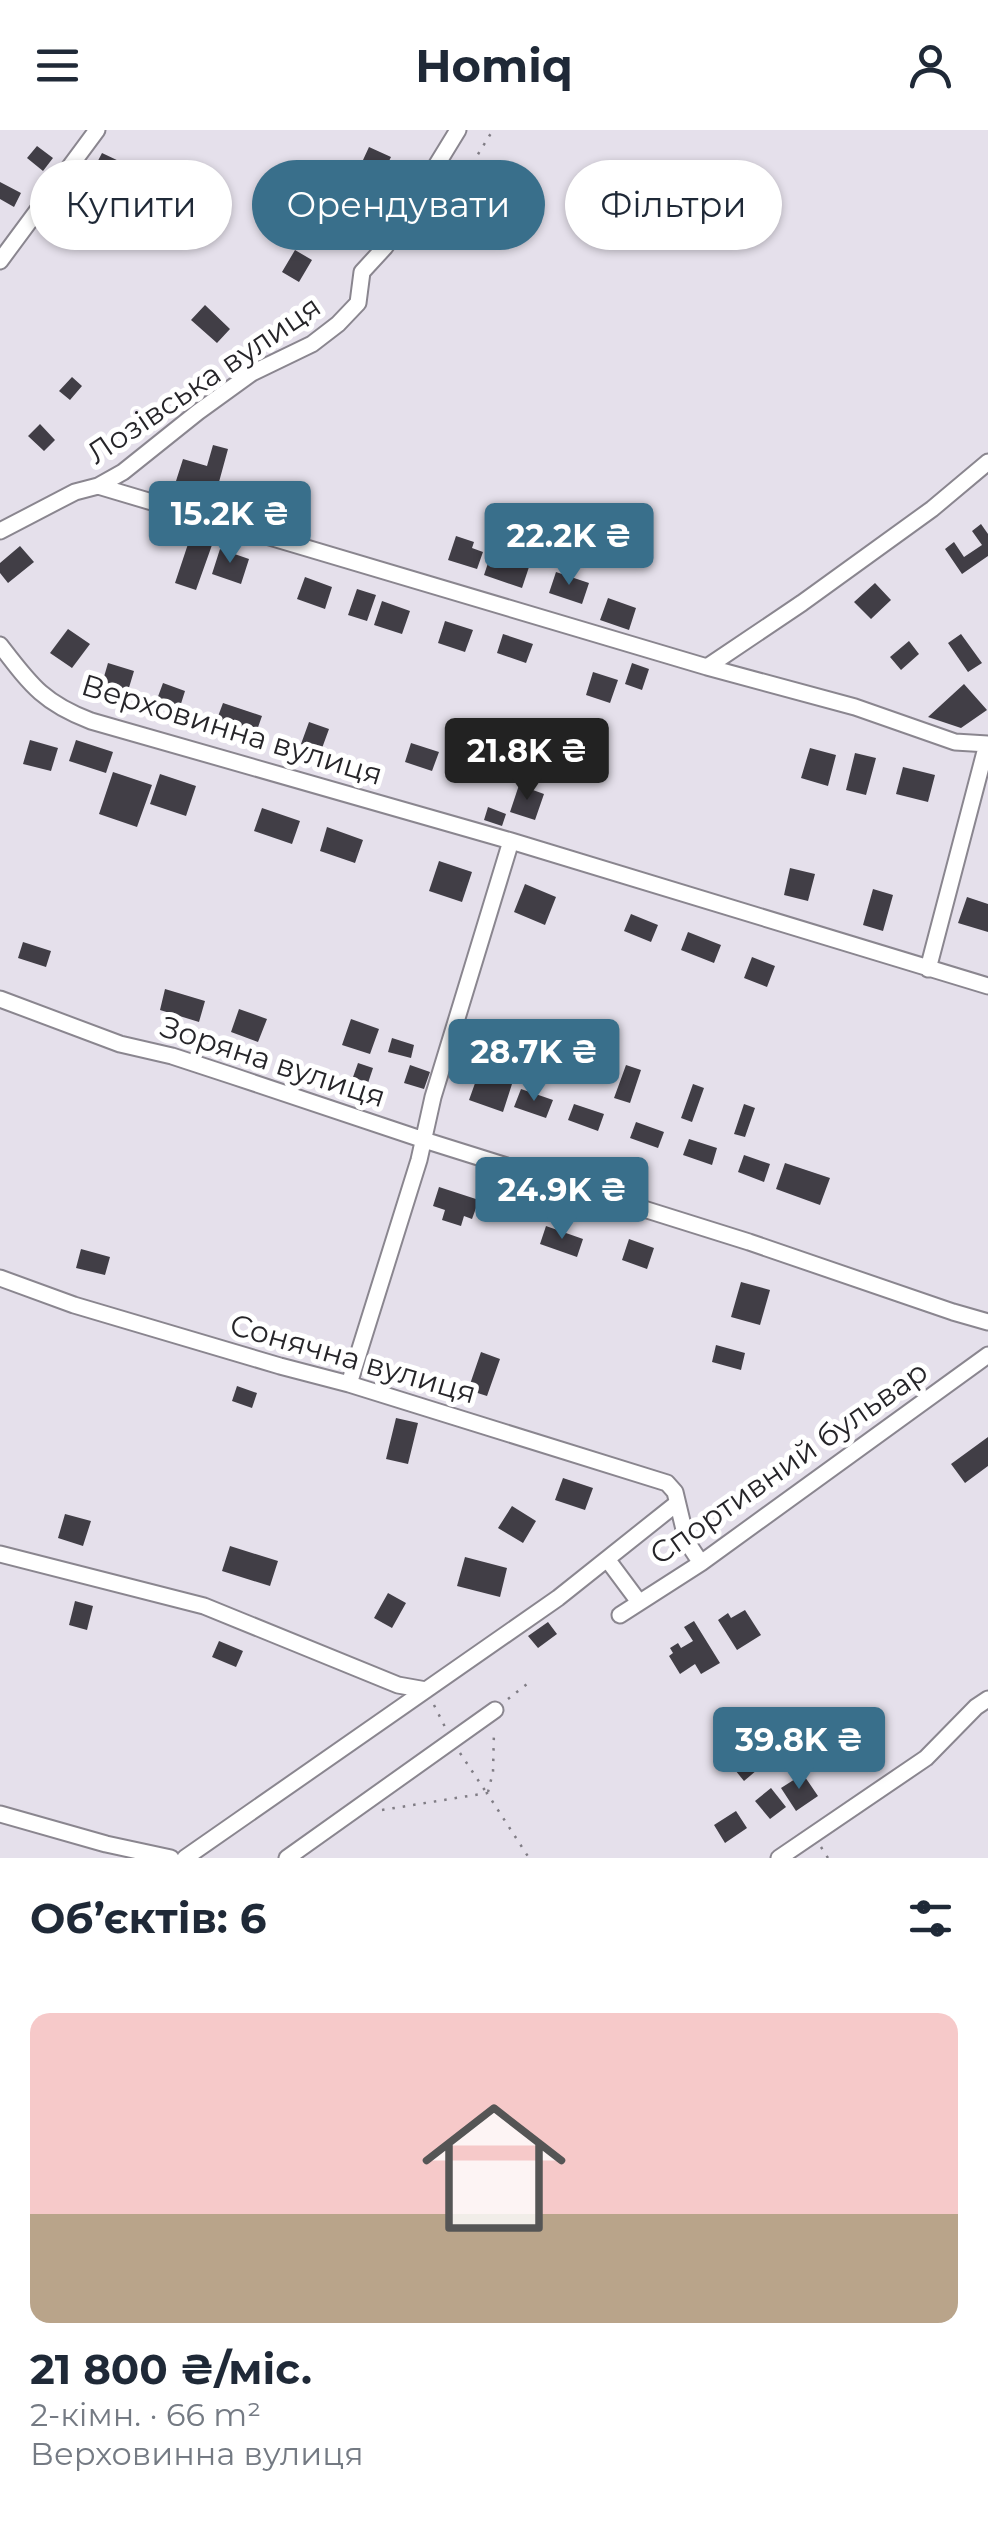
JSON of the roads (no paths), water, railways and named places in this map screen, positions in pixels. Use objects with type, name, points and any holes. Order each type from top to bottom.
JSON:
[{"type":"street","points":[[0,261],[97,130]]},
{"type":"street","name":"Лозівська вулиця","points":[[0,531],[123,472],[252,373],[312,344],[338,324],[358,303],[362,272],[398,228],[458,130]]},
{"type":"street","points":[[707,667],[932,509],[988,462]]},
{"type":"street","points":[[98,486],[707,667],[855,707],[955,742],[988,744],[928,970]]},
{"type":"street","name":"Верховинна вулиця","points":[[0,646],[28,682],[63,710],[90,720],[511,841],[988,986]]},
{"type":"street","points":[[349,1384],[511,841]]},
{"type":"street","name":"Зоряна вулиця","points":[[0,999],[83,1032],[172,1056],[988,1322]]},
{"type":"street","name":"Сонячна вулиця","points":[[0,1278],[74,1306],[349,1384],[667,1483],[675,1492],[676,1504]]},
{"type":"street","name":"Спортивний бульвар","points":[[620,1615],[701,1563],[988,1355]]},
{"type":"street","points":[[184,1858],[558,1598],[676,1504],[687,1542],[701,1563]]},
{"type":"street","points":[[0,1554],[204,1606],[398,1685],[426,1690]]},
{"type":"street","points":[[608,1559],[639,1602]]},
{"type":"street","points":[[779,1858],[926,1758],[988,1699]]},
{"type":"street","points":[[287,1858],[495,1710]]},
{"type":"street","points":[[0,1814],[171,1858]]}]
